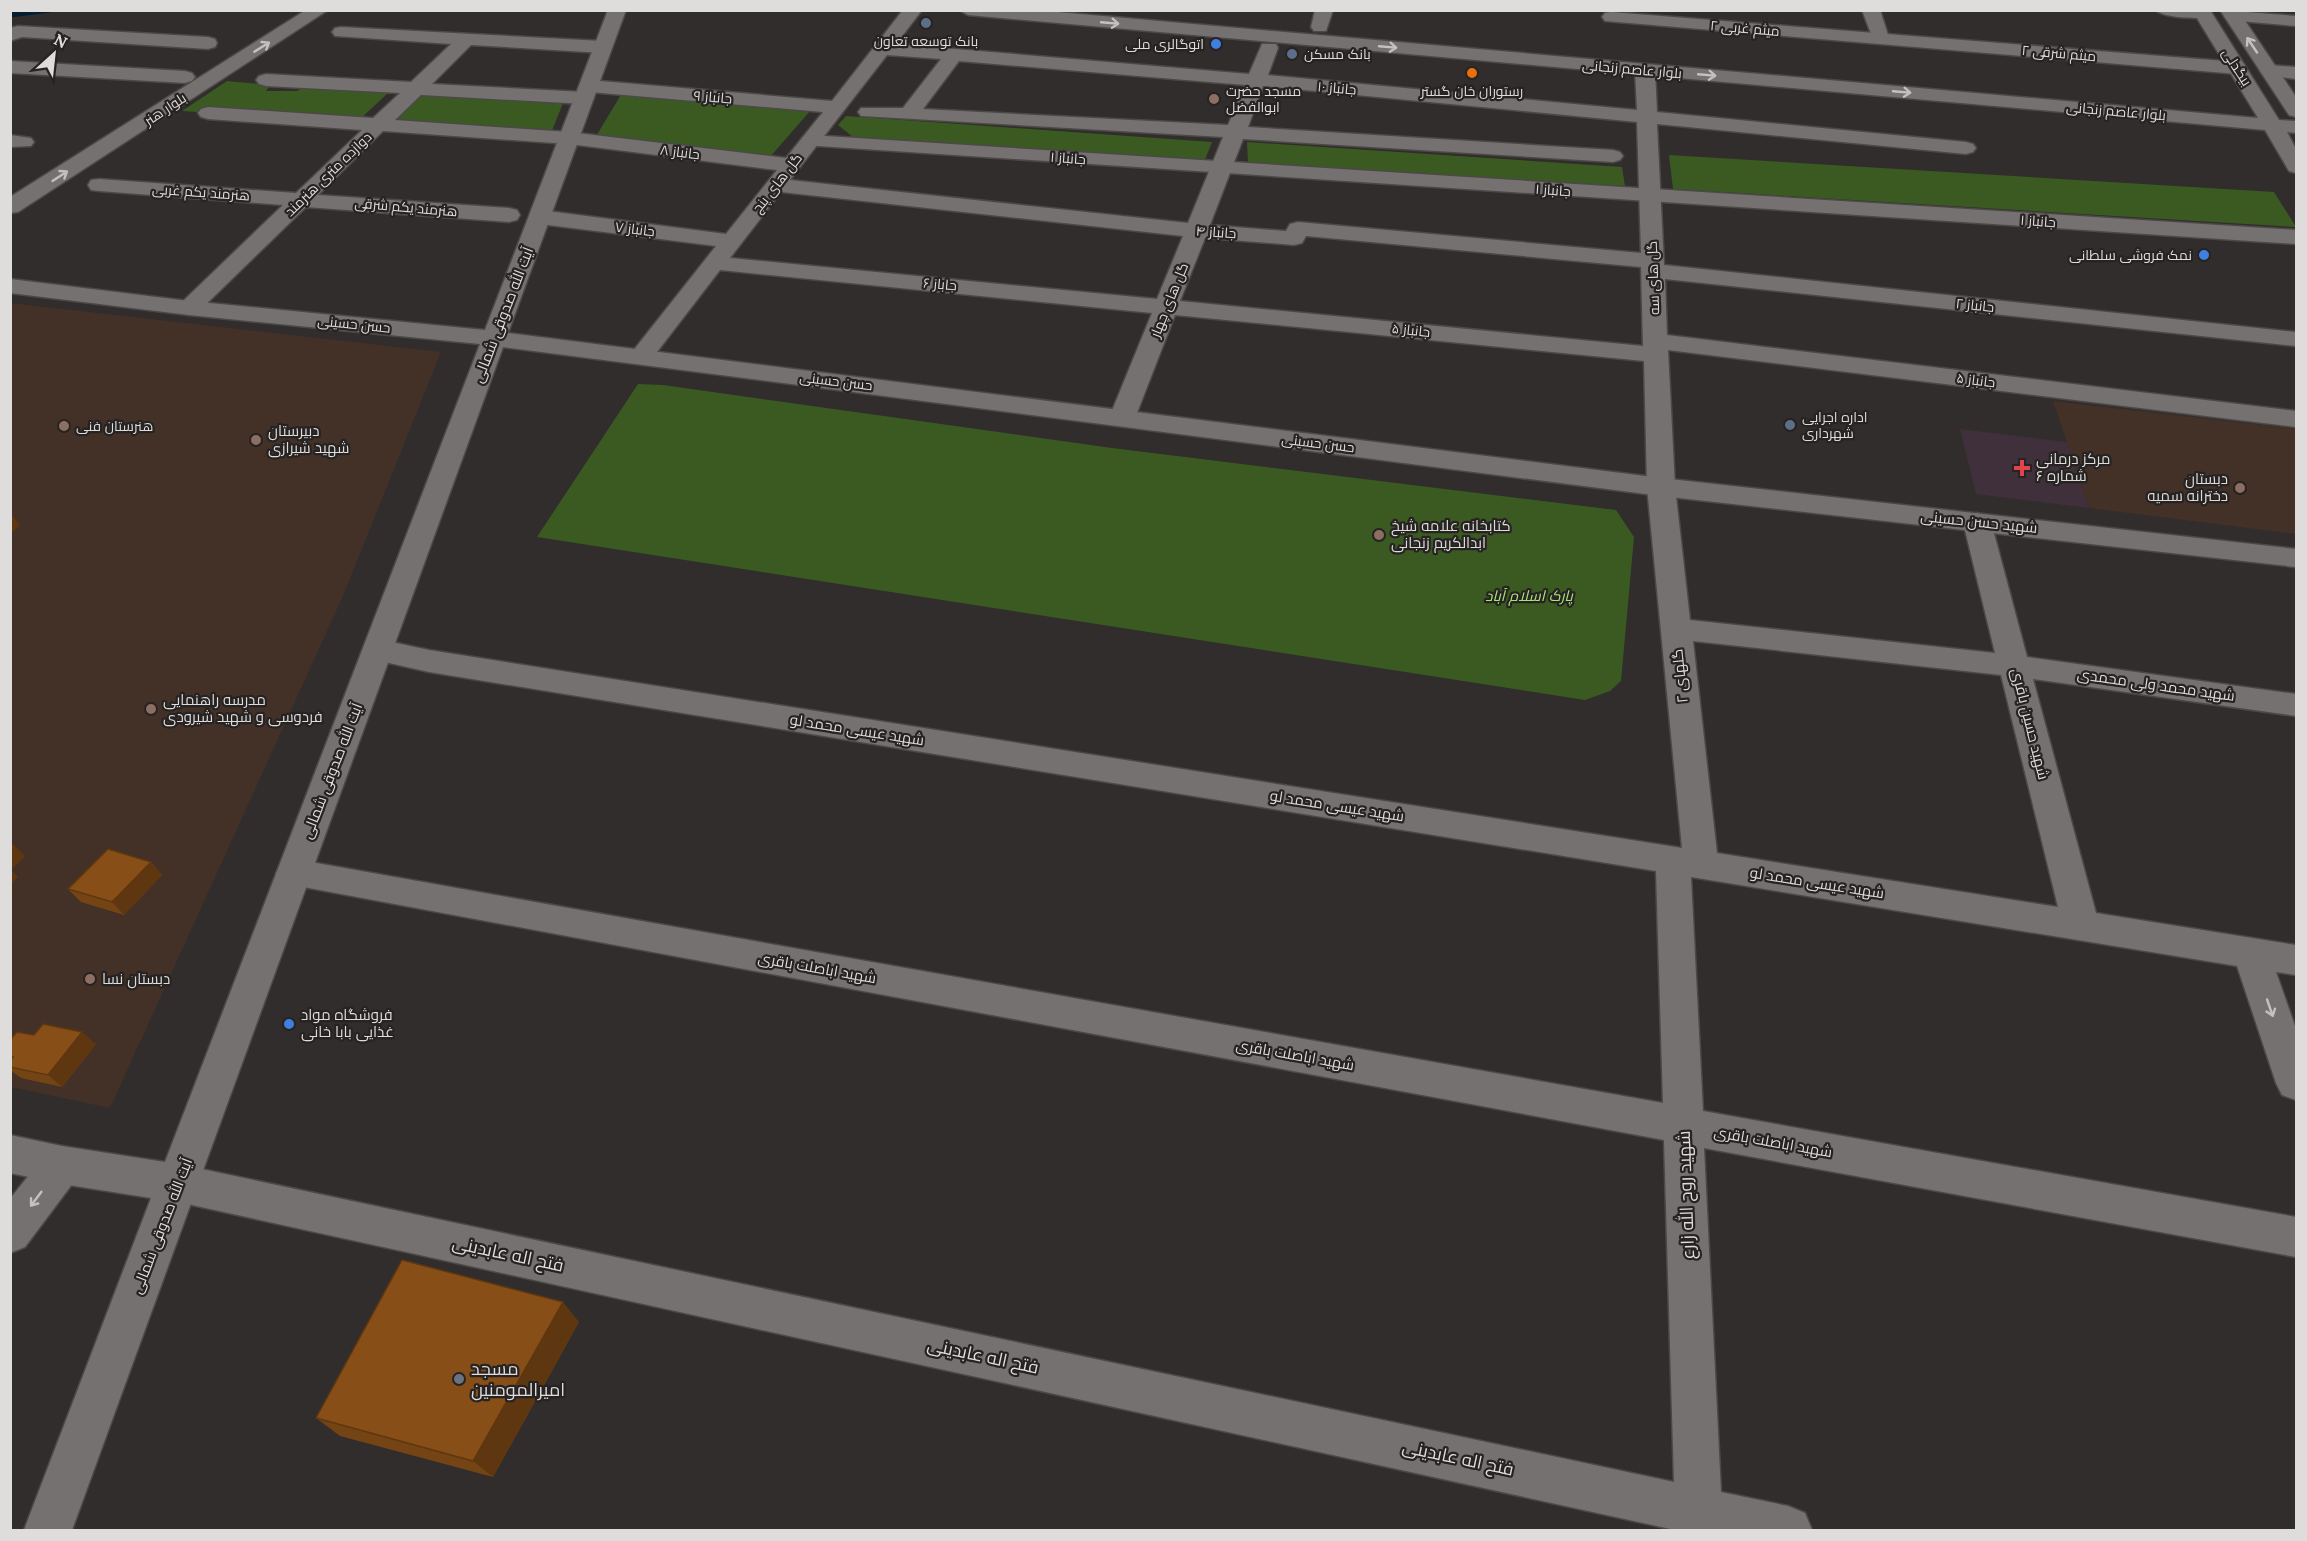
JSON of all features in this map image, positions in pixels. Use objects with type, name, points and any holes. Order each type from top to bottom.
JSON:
[{"type":"street","name":"بلوار هنر","points":[[10,183],[185,77],[290,10]]},
{"type":"street","name":"بلوار هنر","points":[[10,207],[319,10]]},
{"type":"street","name":"آیت الله صدوقی شمالی","points":[[48,1530],[494,338],[524,216],[569,138],[617,10]]},
{"type":"street","name":"گل های پنج","points":[[640,356],[913,10]]},
{"type":"street","name":"بلوار عاصم زنجانی","points":[[968,10],[1645,70],[2267,116],[2296,111]]},
{"type":"street","name":"بلوار عاصم زنجانی","points":[[1130,10],[1322,19],[2267,116],[2296,127]]},
{"type":"street","points":[[1872,10],[1880,39]]},
{"type":"street","points":[[2165,10],[2201,12]]},
{"type":"street","name":"بیگدلی","points":[[2201,12],[2267,116],[2296,167]]},
{"type":"street","points":[[2231,13],[2296,21]]},
{"type":"street","name":"بیگدلی","points":[[2231,13],[2296,111]]},
{"type":"street","name":"میثم غربی ۲","points":[[1611,17],[1880,39]]},
{"type":"street","points":[[341,32],[603,47]]},
{"type":"street","points":[[14,34],[208,43]]},
{"type":"street","name":"دوازده متری هنرمند","points":[[189,308],[467,39]]},
{"type":"street","name":"میثم شرقی ۲","points":[[1880,39],[2237,68]]},
{"type":"street","name":"گل های چهار","points":[[1122,418],[1269,48]]},
{"type":"street","name":"جانباز ۱۰","points":[[883,49],[1256,80],[1966,148]]},
{"type":"street","points":[[909,114],[954,55]]},
{"type":"street","points":[[10,67],[185,77]]},
{"type":"street","name":"گل های سه","points":[[1645,70],[1661,487]]},
{"type":"street","points":[[2270,71],[2296,73]]},
{"type":"street","name":"جانباز ۹","points":[[266,80],[416,89],[587,92],[837,107]]},
{"type":"street","points":[[868,112],[1613,156]]},
{"type":"street","name":"جانباز ۸","points":[[208,113],[377,127],[569,138],[791,165]]},
{"type":"street","name":"جانباز ۱","points":[[810,141],[2296,237]]},
{"type":"street","name":"هنرمند یکم غربی","points":[[99,185],[302,199]]},
{"type":"street","name":"جانباز ۴","points":[[776,185],[1196,231],[1294,238],[1298,229],[1652,266]]},
{"type":"street","name":"هنرمند یکم شرقی","points":[[302,199],[524,216]]},
{"type":"street","name":"جانباز ۷","points":[[524,216],[731,241]]},
{"type":"street","name":"جاباز ۶","points":[[714,263],[1166,306]]},
{"type":"street","name":"جانباز ۲","points":[[1652,266],[2296,339]]},
{"type":"street","name":"حسن حسینی","points":[[10,286],[189,308],[494,338],[1661,487]]},
{"type":"street","name":"جانباز ۵","points":[[1166,306],[1656,348],[2296,419]]},
{"type":"street","name":"شهید حسن حسینی","points":[[1661,487],[2296,558]]},
{"type":"street","name":"گلهای ۲","points":[[1661,487],[1675,629],[1687,862]]},
{"type":"street","name":"شهید حسین باقری","points":[[1977,522],[2081,926]]},
{"type":"street","name":"شهید محمد ولی محمدی","points":[[1675,629],[2015,666],[2296,705]]},
{"type":"street","name":"شهید عیسی محمد لو","points":[[378,650],[453,665],[2296,960]]},
{"type":"street","name":"شهید روح الله زارع","points":[[1687,862],[1683,1126],[1698,1521]]},
{"type":"street","name":"شهید اباصلت باقری","points":[[294,873],[2296,1237]]},
{"type":"street","points":[[2251,952],[2296,1083]]},
{"type":"street","name":"فتح اله عابدینی","points":[[10,1154],[62,1165],[178,1183],[1698,1521],[1788,1530]]},
{"type":"street","points":[[10,1233],[62,1165]]},
{"type":"shaded area","points":[[10,303],[441,352],[343,596],[110,1108],[11,1087]]},
{"type":"shaded area","points":[[2053,401],[2296,429],[2296,534],[2089,508]]},
{"type":"shaded area","name":"مرکز درمانی شماره ۶","points":[[1960,429],[2067,442],[2089,508],[1976,494]]},
{"type":"green space","points":[[227,81],[270,85],[266,91],[297,91],[304,87],[388,93],[358,121],[182,111]]},
{"type":"green space","points":[[622,93],[810,111],[770,157],[595,138]]},
{"type":"green space","points":[[420,94],[563,103],[551,133],[389,123]]},
{"type":"green space","points":[[846,116],[1212,142],[1204,162],[854,138],[838,125]]},
{"type":"green space","points":[[1247,142],[1622,167],[1625,186],[1248,163]]},
{"type":"green space","points":[[1669,155],[2274,192],[2296,227],[1673,189]]},
{"type":"green space","name":"پارک اسلام آباد","points":[[638,384],[663,385],[1112,448],[1616,510],[1634,537],[1621,681],[1610,691],[1585,700],[537,537]]},
{"type":"building","points":[[108,849],[151,862],[112,902],[68,889]]},
{"type":"building","points":[[43,1024],[82,1032],[48,1075],[10,1067],[13,1057],[10,1057],[10,1040],[17,1032],[34,1035]]},
{"type":"building","name":"مسجد امیرالمومنین","points":[[402,1260],[563,1302],[473,1461],[316,1418]]},
{"type":"waterway","points":[[10,15],[50,10]]},
{"type":"place","name":"بانک توسعه تعاون","points":[[926,23]]},
{"type":"place","name":"اتوگالری ملی","points":[[1216,44]]},
{"type":"place","name":"بانک مسکن","points":[[1292,54]]},
{"type":"place","name":"رستوران خان گستر","points":[[1472,73]]},
{"type":"place","name":"مسجد حضرت ابوالفضل","points":[[1214,99]]},
{"type":"place","name":"نمک فروشی سلطانی","points":[[2204,255]]},
{"type":"place","name":"اداره اجرایی شهرداری","points":[[1790,425]]},
{"type":"place","name":"هنرستان فنی","points":[[64,426]]},
{"type":"place","name":"دبیرستان شهید شیرازی","points":[[256,440]]},
{"type":"place","name":"مرکز درمانی شماره ۶","points":[[2022,468]]},
{"type":"place","name":"دبستان دخترانه سمیه","points":[[2240,488]]},
{"type":"place","name":"کتابخانه علامه شیخ ابدالکریم زنجانی","points":[[1379,535]]},
{"type":"place","name":"مدرسه راهنمایی فردوسی و شهید شیرودی","points":[[151,709]]},
{"type":"place","name":"دبستان نسا","points":[[90,979]]},
{"type":"place","name":"فروشگاه مواد غذایی بابا خانی","points":[[289,1024]]},
{"type":"place","name":"مسجد امیرالمومنین","points":[[459,1379]]}]
